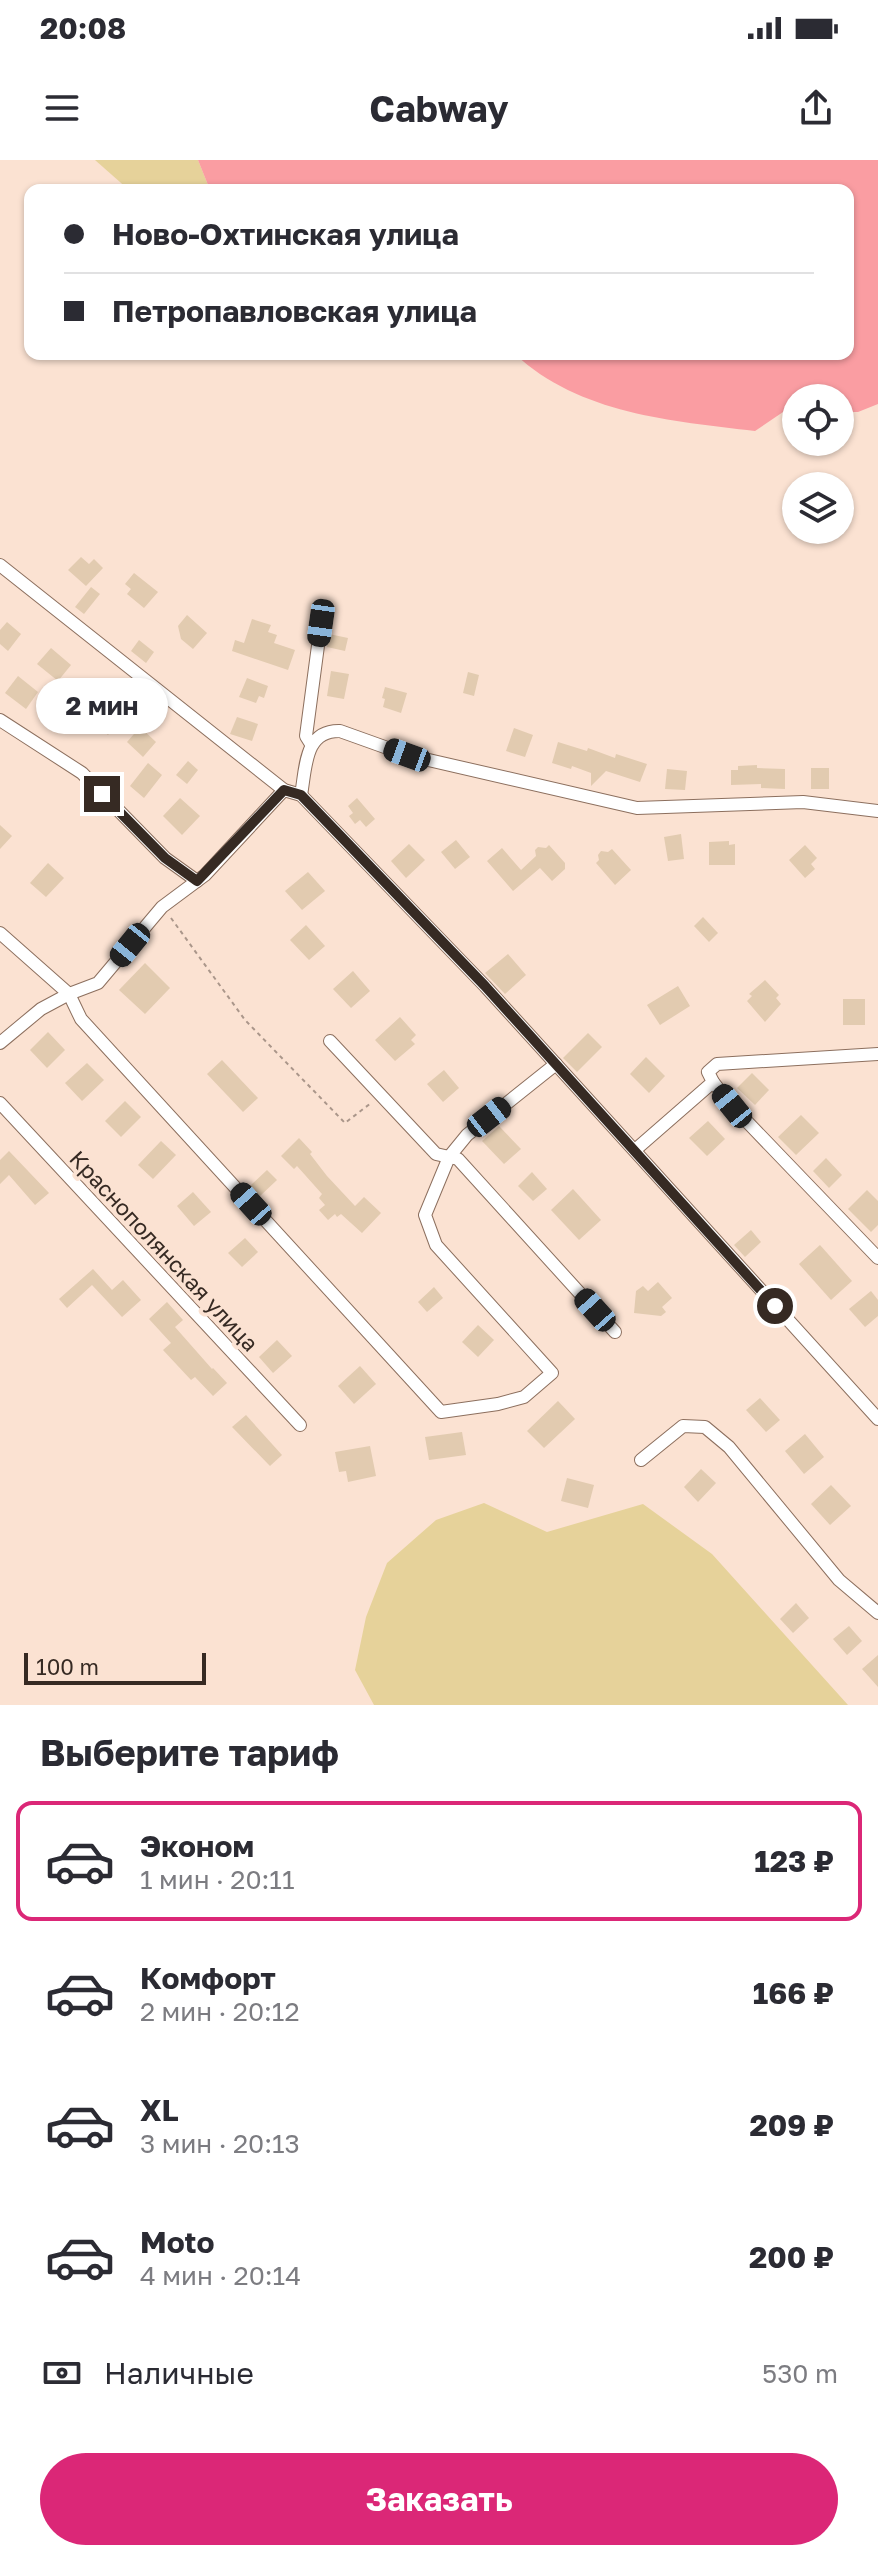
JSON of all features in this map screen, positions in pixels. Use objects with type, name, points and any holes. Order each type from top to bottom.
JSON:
[{"type":"street","points":[[0,565],[284,790],[301,795],[485,986],[878,1419]]},
{"type":"street","points":[[311,744],[306,736],[321,623]]},
{"type":"street","points":[[0,720],[82,773],[165,858],[197,881]]},
{"type":"street","points":[[301,795],[311,744],[323,733],[340,731],[407,755],[637,808],[803,802],[878,811]]},
{"type":"street","points":[[0,1043],[41,1009],[98,983],[162,907],[197,881],[284,790]]},
{"type":"street","points":[[0,933],[69,994],[81,1019],[441,1412],[524,1397],[552,1373],[436,1245],[425,1215],[449,1157],[467,1135],[556,1064]]},
{"type":"street","points":[[330,1041],[436,1154],[458,1159],[615,1332]]},
{"type":"street","points":[[878,1054],[725,1061],[708,1072],[732,1106],[878,1258]]},
{"type":"street","points":[[635,1150],[713,1082]]},
{"type":"street","name":"Краснополянская улица","points":[[0,1103],[300,1425]]},
{"type":"street","points":[[641,1460],[683,1426],[705,1427],[729,1447],[839,1580],[876,1607]]},
{"type":"path","points":[[162,907],[245,1020],[345,1123],[381,1095]]},
{"type":"shaded area","points":[[95,160],[198,160],[208,184],[122,184]]},
{"type":"shaded area","points":[[198,160],[878,160],[878,404],[854,412],[854,384],[782,384],[782,413],[755,431],[659,418],[597,402],[568,390],[522,360],[854,360],[854,184],[208,184]]},
{"type":"shaded area","points":[[484,1503],[547,1532],[643,1504],[712,1554],[848,1705],[374,1705],[355,1670],[366,1617],[387,1563],[436,1520]]},
{"type":"building","points":[[81,557],[89,564],[94,559],[103,568],[86,586],[68,570]]},
{"type":"building","points":[[134,573],[158,592],[144,608],[127,594],[131,589],[125,584]]},
{"type":"building","points":[[91,587],[100,594],[84,614],[75,607]]},
{"type":"building","points":[[187,615],[207,633],[193,649],[181,639],[178,626]]},
{"type":"building","points":[[252,619],[271,625],[268,632],[277,635],[274,643],[295,650],[288,670],[232,651],[235,640],[244,643]]},
{"type":"building","points":[[7,622],[21,634],[8,651],[0,644],[0,630]]},
{"type":"building","points":[[329,634],[348,638],[345,651],[327,647]]},
{"type":"building","points":[[139,640],[154,652],[146,663],[131,651]]},
{"type":"building","points":[[51,648],[71,665],[58,681],[37,664]]},
{"type":"building","points":[[331,671],[349,674],[344,699],[327,696]]},
{"type":"building","points":[[468,672],[479,675],[474,696],[463,693]]},
{"type":"building","points":[[18,676],[38,692],[26,709],[5,693]]},
{"type":"building","points":[[247,678],[268,686],[264,698],[259,696],[256,703],[239,697]]},
{"type":"building","points":[[385,687],[407,693],[401,713],[383,707]]},
{"type":"building","points":[[96,694],[123,717],[108,735],[81,713]]},
{"type":"building","points":[[237,717],[258,724],[252,741],[230,734]]},
{"type":"building","points":[[140,727],[156,742],[143,757],[127,742]]},
{"type":"building","points":[[514,728],[533,735],[525,757],[506,751]]},
{"type":"building","points":[[558,742],[647,764],[640,782],[606,771],[591,786],[591,773],[552,763]]},
{"type":"building","points":[[188,761],[198,770],[187,784],[176,775]]},
{"type":"building","points":[[148,763],[162,775],[144,798],[130,786]]},
{"type":"building","points":[[757,765],[757,768],[785,769],[785,789],[761,788],[761,784],[731,785],[731,770],[738,770],[738,766]]},
{"type":"building","points":[[811,768],[829,768],[829,789],[811,789]]},
{"type":"building","points":[[667,769],[687,771],[685,790],[665,789]]},
{"type":"building","points":[[180,798],[200,816],[182,835],[163,816]]},
{"type":"building","points":[[357,798],[375,819],[366,827],[360,820],[355,824],[349,816],[353,813],[348,806]]},
{"type":"building","points":[[0,825],[12,836],[0,849]]},
{"type":"building","points":[[681,834],[684,859],[668,861],[664,837]]},
{"type":"building","points":[[456,840],[470,857],[455,869],[441,852]]},
{"type":"building","points":[[729,841],[729,845],[735,844],[735,865],[709,865],[709,842]]},
{"type":"building","points":[[409,844],[425,860],[406,878],[391,861]]},
{"type":"building","points":[[549,845],[565,863],[565,869],[552,881],[540,868],[513,891],[487,861],[502,848],[521,870],[536,856],[538,847],[546,848]]},
{"type":"building","points":[[805,845],[817,858],[811,864],[815,869],[805,878],[789,860]]},
{"type":"building","points":[[612,849],[631,870],[615,885],[596,863],[601,851]]},
{"type":"building","points":[[48,863],[64,878],[46,897],[30,883]]},
{"type":"building","points":[[308,872],[325,891],[302,910],[285,891]]},
{"type":"building","points":[[703,917],[718,933],[709,942],[694,926]]},
{"type":"building","points":[[306,925],[325,946],[309,960],[290,940]]},
{"type":"building","points":[[508,954],[526,975],[505,994],[485,973]]},
{"type":"building","points":[[145,963],[170,988],[145,1014],[119,990]]},
{"type":"building","points":[[353,971],[370,991],[351,1008],[333,989]]},
{"type":"building","points":[[765,980],[779,995],[776,998],[781,1004],[765,1022],[747,1001],[752,996],[749,994]]},
{"type":"building","points":[[678,986],[690,1006],[660,1025],[647,1005]]},
{"type":"building","points":[[843,999],[865,999],[865,1025],[843,1025]]},
{"type":"building","points":[[400,1017],[416,1035],[411,1040],[415,1044],[395,1061],[375,1040]]},
{"type":"building","points":[[48,1032],[65,1050],[47,1068],[30,1050]]},
{"type":"building","points":[[588,1033],[602,1047],[577,1072],[563,1058]]},
{"type":"building","points":[[646,1057],[665,1076],[649,1093],[630,1074]]},
{"type":"building","points":[[222,1060],[258,1098],[243,1112],[207,1074]]},
{"type":"building","points":[[87,1063],[104,1080],[82,1101],[65,1083]]},
{"type":"building","points":[[444,1070],[459,1088],[443,1102],[427,1084]]},
{"type":"building","points":[[752,1073],[769,1090],[755,1105],[737,1088]]},
{"type":"building","points":[[125,1101],[141,1117],[121,1137],[105,1121]]},
{"type":"building","points":[[801,1115],[819,1133],[796,1155],[778,1137]]},
{"type":"building","points":[[708,1121],[725,1139],[707,1156],[689,1138]]},
{"type":"building","points":[[499,1126],[521,1149],[504,1164],[482,1141]]},
{"type":"building","points":[[299,1138],[327,1176],[355,1206],[364,1197],[381,1213],[362,1233],[341,1214],[337,1217],[335,1214],[328,1220],[319,1210],[325,1205],[319,1198],[322,1194],[297,1166],[294,1169],[281,1156]]},
{"type":"building","points":[[161,1141],[176,1155],[153,1179],[138,1165]]},
{"type":"building","points":[[9,1151],[49,1193],[35,1205],[9,1175],[0,1184],[0,1160]]},
{"type":"building","points":[[826,1158],[842,1175],[829,1188],[813,1171]]},
{"type":"building","points":[[267,1170],[277,1180],[260,1196],[250,1186]]},
{"type":"building","points":[[532,1172],[547,1189],[533,1201],[518,1186]]},
{"type":"building","points":[[573,1189],[601,1220],[579,1240],[551,1210]]},
{"type":"building","points":[[867,1190],[878,1201],[878,1225],[871,1232],[848,1209]]},
{"type":"building","points":[[193,1192],[211,1212],[194,1226],[177,1206]]},
{"type":"building","points":[[751,1230],[761,1242],[745,1257],[734,1245]]},
{"type":"building","points":[[245,1238],[258,1252],[242,1267],[228,1253]]},
{"type":"building","points":[[820,1245],[852,1281],[831,1300],[799,1264]]},
{"type":"building","points":[[93,1269],[112,1290],[123,1280],[141,1300],[122,1317],[92,1285],[67,1308],[59,1299]]},
{"type":"building","points":[[658,1282],[672,1298],[662,1307],[666,1312],[661,1316],[634,1313],[636,1291],[643,1286],[648,1291]]},
{"type":"building","points":[[434,1287],[443,1298],[427,1312],[418,1302]]},
{"type":"building","points":[[871,1291],[878,1300],[878,1316],[865,1327],[849,1309]]},
{"type":"building","points":[[167,1302],[183,1320],[175,1327],[227,1383],[213,1396],[195,1377],[191,1380],[163,1350],[171,1343],[149,1319]]},
{"type":"building","points":[[478,1325],[494,1340],[478,1357],[462,1342]]},
{"type":"building","points":[[277,1340],[292,1356],[273,1373],[259,1357]]},
{"type":"building","points":[[360,1366],[376,1384],[354,1404],[338,1386]]},
{"type":"building","points":[[760,1398],[780,1420],[766,1432],[746,1410]]},
{"type":"building","points":[[558,1401],[575,1419],[544,1448],[527,1431]]},
{"type":"building","points":[[246,1415],[282,1455],[270,1466],[232,1427]]},
{"type":"building","points":[[462,1432],[466,1455],[429,1460],[425,1437]]},
{"type":"building","points":[[805,1434],[824,1457],[804,1474],[785,1451]]},
{"type":"building","points":[[370,1446],[376,1476],[348,1482],[346,1471],[339,1472],[335,1452]]},
{"type":"building","points":[[701,1469],[716,1483],[698,1502],[684,1487]]},
{"type":"building","points":[[567,1478],[594,1485],[588,1508],[561,1501]]},
{"type":"building","points":[[831,1485],[851,1506],[830,1525],[811,1504]]},
{"type":"building","points":[[796,1603],[809,1618],[793,1633],[780,1619]]},
{"type":"building","points":[[849,1626],[862,1641],[847,1655],[833,1639]]},
{"type":"building","points":[[878,1655],[878,1687],[862,1669]]},
{"type":"route","points":[[102,794],[165,858],[197,881],[284,790],[301,795],[485,986],[775,1306]]}]
